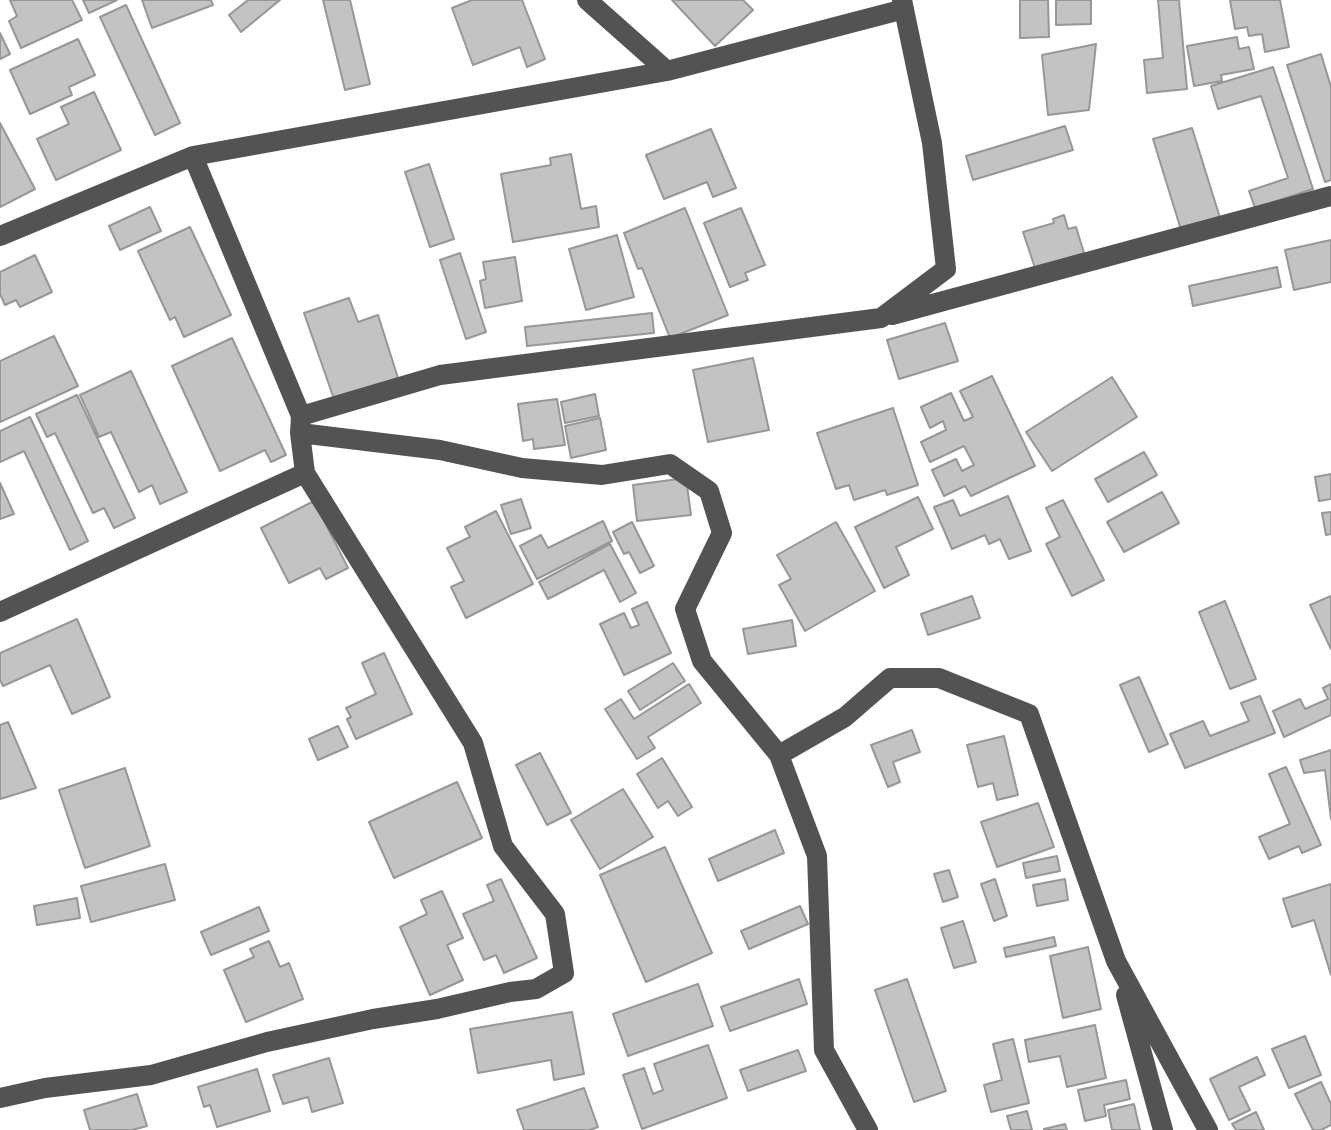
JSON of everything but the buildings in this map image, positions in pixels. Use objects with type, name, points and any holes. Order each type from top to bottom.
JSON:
[{"type":"street","points":[[587,0],[667,71]]},
{"type":"street","points":[[0,236],[193,156],[667,71],[903,5],[932,143],[946,269],[881,318]]},
{"type":"street","points":[[0,1098],[45,1088],[151,1075],[282,1038],[536,989],[564,973],[555,914],[503,846],[473,743],[305,473],[301,424],[193,156]]},
{"type":"street","points":[[301,424],[440,375],[881,318],[1331,196]]},
{"type":"street","points":[[301,424],[522,468],[602,475],[670,464],[709,491],[722,533],[685,609],[702,661],[779,755],[817,856],[824,1050],[868,1130]]},
{"type":"street","points":[[0,612],[305,473]]},
{"type":"street","points":[[779,755],[845,717],[890,678],[939,678],[1029,714],[1116,961],[1163,1130]]},
{"type":"street","points":[[1116,961],[1208,1130]]}]
